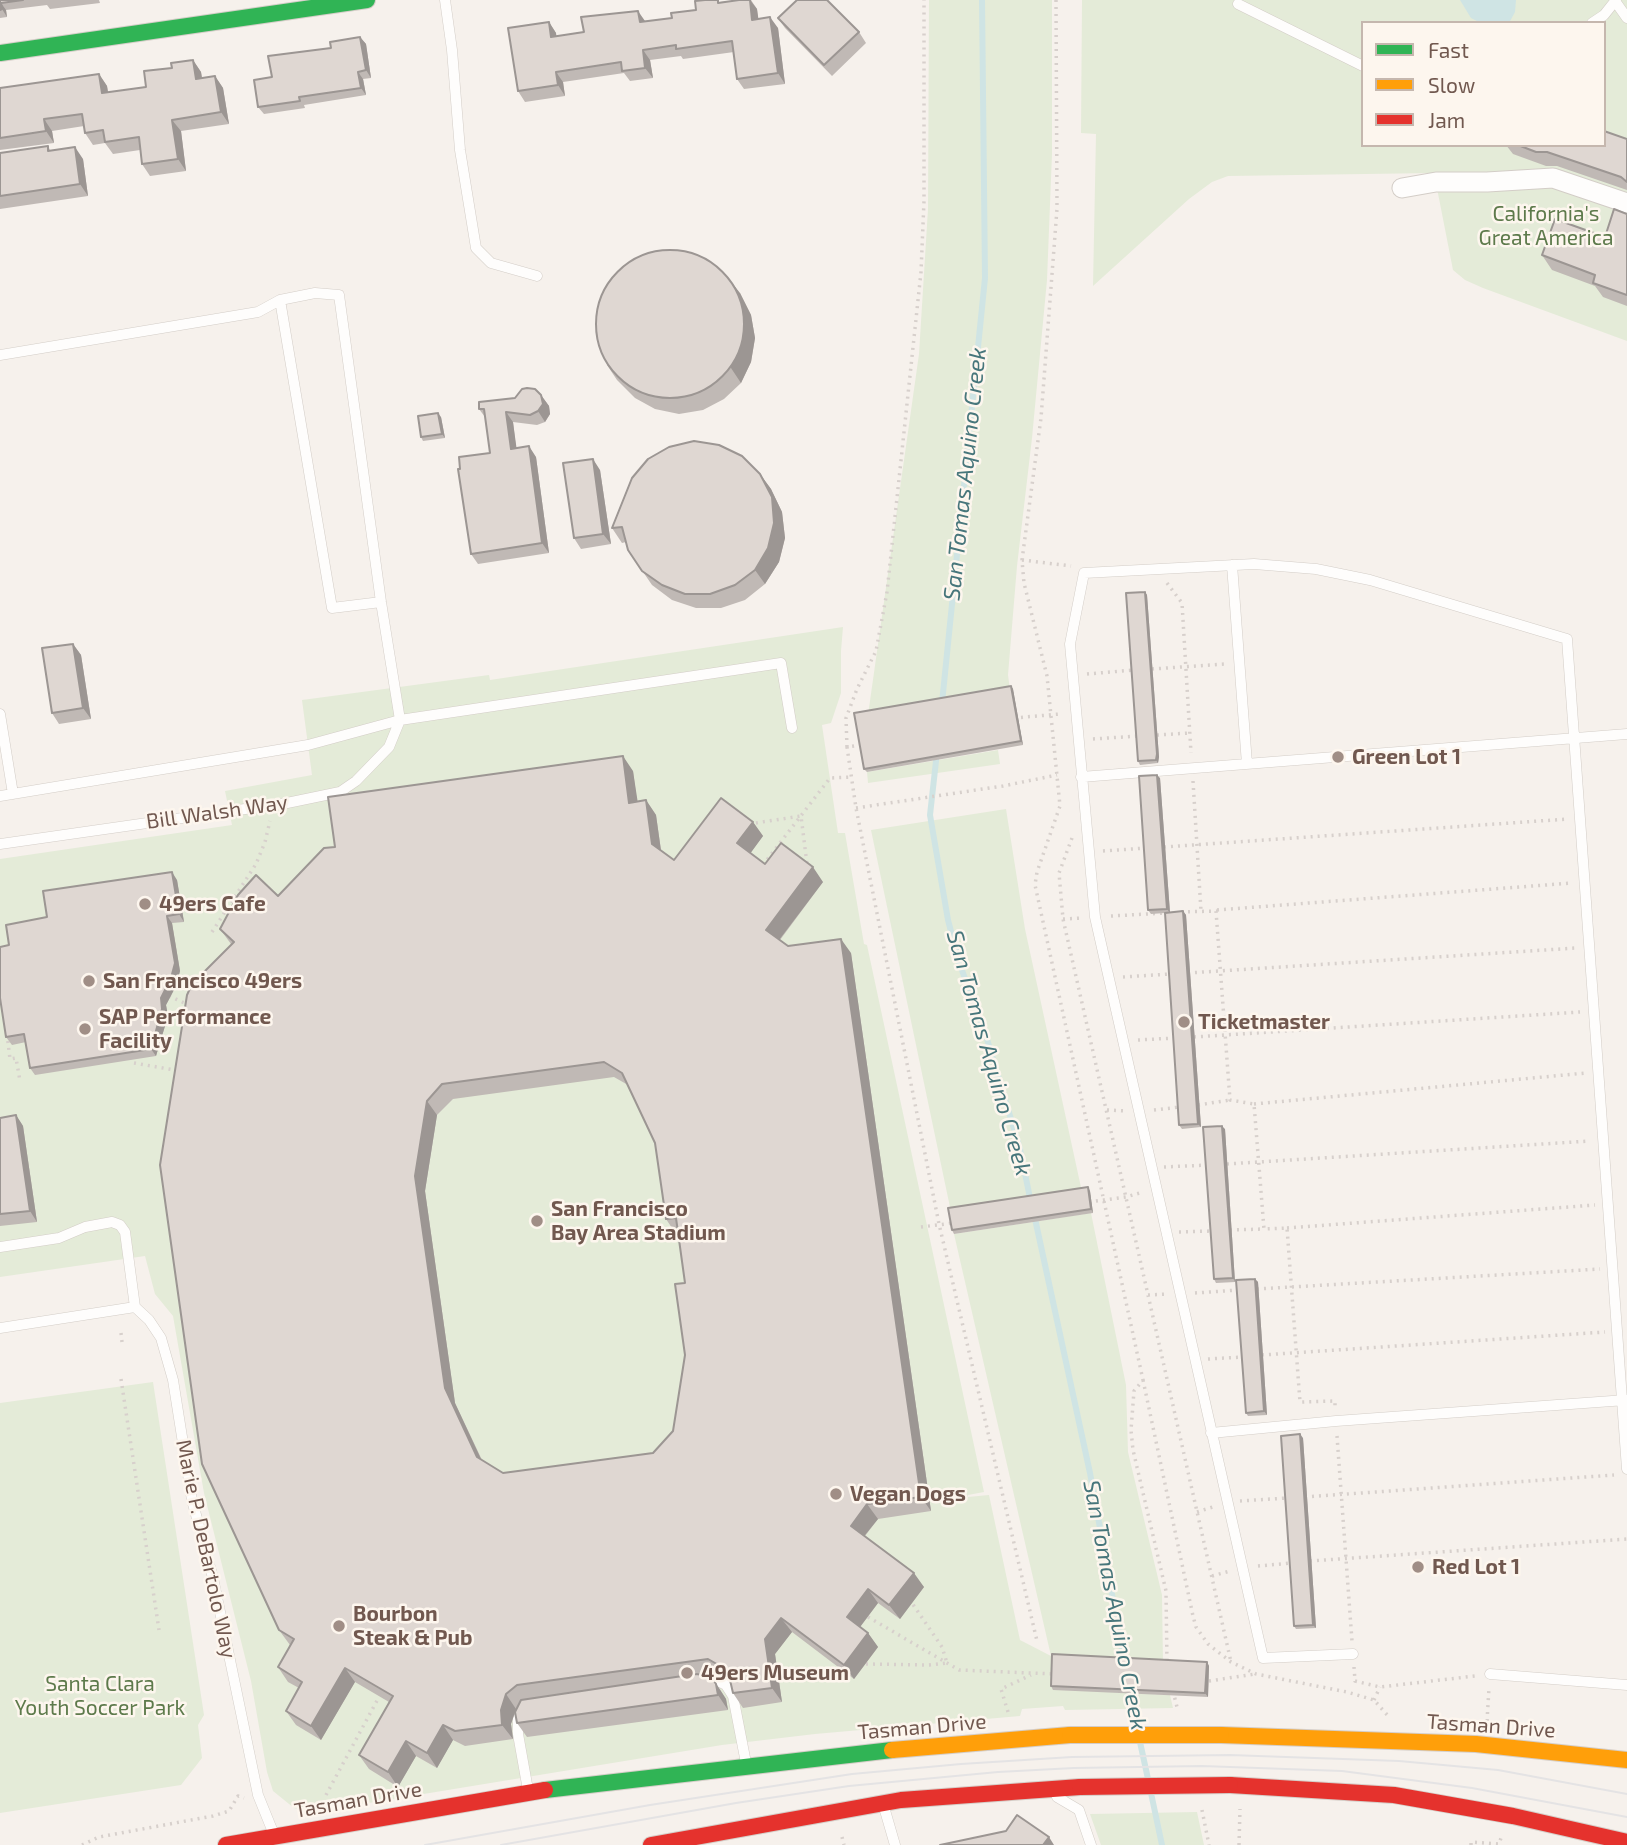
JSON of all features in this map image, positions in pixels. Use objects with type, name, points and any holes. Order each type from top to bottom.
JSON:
[{"type":"main road","points":[[0,53],[364,0]]},
{"type":"main road","name":"Tasman Drive","points":[[226,1845],[275,1840],[529,1792],[899,1749],[1070,1735],[1222,1735],[1476,1744],[1627,1760]]},
{"type":"main road","points":[[651,1845],[883,1803],[1041,1788],[1230,1785],[1394,1795],[1513,1816],[1622,1841]]},
{"type":"main road","points":[[275,1840],[290,1845]]},
{"type":"street","points":[[1402,188],[1436,182],[1553,178],[1627,204]]},
{"type":"lane","points":[[445,0],[460,150],[476,248],[491,263],[537,276]]},
{"type":"lane","points":[[1594,21],[1604,15],[1616,1],[1627,18]]},
{"type":"lane","points":[[1238,4],[1361,65]]},
{"type":"lane","points":[[0,355],[258,312],[279,300],[315,293],[339,295],[400,720]]},
{"type":"lane","points":[[279,300],[332,608],[381,602]]},
{"type":"lane","points":[[1232,565],[1247,764]]},
{"type":"lane","points":[[1353,1654],[1262,1658],[1095,917],[1070,644],[1084,573],[1232,565],[1286,565],[1342,573],[1566,639],[1627,1469]]},
{"type":"lane","points":[[0,796],[309,745],[400,720],[781,663],[792,728]]},
{"type":"lane","points":[[0,714],[13,794]]},
{"type":"lane","name":"Bill Walsh Way","points":[[0,845],[340,792],[356,781],[389,747],[400,720]]},
{"type":"lane","points":[[1081,777],[1627,734]]},
{"type":"lane","points":[[0,1247],[59,1238],[85,1227],[111,1222],[120,1225],[125,1232],[135,1307],[0,1328]]},
{"type":"lane","name":"Marie P. DeBartolo Way","points":[[135,1307],[149,1320],[161,1338],[173,1380],[192,1500],[216,1588],[258,1795],[275,1840]]},
{"type":"lane","points":[[1211,1433],[1336,1421],[1624,1401]]},
{"type":"lane","points":[[1490,1674],[1627,1685]]},
{"type":"lane","points":[[692,1683],[718,1681],[726,1685],[733,1696],[746,1767]]},
{"type":"lane","points":[[528,1707],[519,1719],[518,1734],[529,1792]]},
{"type":"lane","points":[[1041,1788],[1079,1810],[1091,1845]]},
{"type":"lane","points":[[883,1803],[895,1845]]},
{"type":"path","points":[[924,0],[922,272],[887,592],[876,651],[846,718],[847,747],[856,808],[939,1224],[1037,1641]]},
{"type":"path","points":[[1022,560],[1070,566],[1078,563]]},
{"type":"path","points":[[1166,568],[1167,582],[1182,603],[1201,911]]},
{"type":"path","points":[[1152,669],[1226,664],[1225,655]]},
{"type":"path","points":[[1045,667],[1056,666]]},
{"type":"path","points":[[1072,675],[1134,670]]},
{"type":"path","points":[[1005,720],[1060,714]]},
{"type":"path","points":[[1157,735],[1190,733]]},
{"type":"path","points":[[1077,740],[1138,736]]},
{"type":"path","points":[[847,747],[862,745]]},
{"type":"path","points":[[856,808],[1003,786],[1057,775]]},
{"type":"path","points":[[761,868],[830,778],[851,776]]},
{"type":"path","points":[[212,932],[256,864],[265,842],[272,804]]},
{"type":"path","points":[[747,824],[801,816]]},
{"type":"path","points":[[801,816],[807,870]]},
{"type":"path","points":[[1164,846],[1580,818]]},
{"type":"path","points":[[1073,835],[1059,873],[1063,919],[1231,1662]]},
{"type":"path","points":[[1089,852],[1146,848]]},
{"type":"path","points":[[1063,919],[1216,911],[1585,882]]},
{"type":"path","points":[[238,891],[246,896]]},
{"type":"path","points":[[1216,911],[1230,1100]]},
{"type":"path","points":[[222,916],[228,920]]},
{"type":"path","points":[[1188,973],[1588,947]]},
{"type":"path","points":[[1108,978],[1170,974]]},
{"type":"path","points":[[169,996],[197,1009]]},
{"type":"path","points":[[1194,1037],[1593,1011]]},
{"type":"path","points":[[6,1027],[10,1059],[16,1058],[20,1081]]},
{"type":"path","points":[[1123,1041],[1175,1038]]},
{"type":"path","points":[[134,1063],[187,1072]]},
{"type":"path","points":[[1198,1105],[1230,1100],[1254,1104],[1598,1072]]},
{"type":"path","points":[[1254,1104],[1264,1229]]},
{"type":"path","points":[[1227,1164],[1603,1140]]},
{"type":"path","points":[[1151,1168],[1208,1165]]},
{"type":"path","points":[[1079,1204],[1126,1197],[1155,1188]]},
{"type":"path","points":[[1230,1230],[1607,1204]]},
{"type":"path","points":[[921,1227],[965,1221]]},
{"type":"path","points":[[1287,1228],[1300,1402],[1335,1401],[1344,1559],[1355,1681],[1380,1687],[1490,1674],[1488,1721]]},
{"type":"path","points":[[1165,1232],[1212,1231]]},
{"type":"path","points":[[1257,1289],[1613,1268]]},
{"type":"path","points":[[1262,1355],[1617,1331]]},
{"type":"path","points":[[121,1332],[122,1342]]},
{"type":"path","points":[[1194,1360],[1244,1357]]},
{"type":"path","points":[[121,1379],[159,1630]]},
{"type":"path","points":[[1143,1380],[1193,1616],[1196,1627],[1208,1644],[1231,1662],[1256,1674],[1374,1700],[1386,1714]]},
{"type":"path","points":[[1306,1497],[1627,1474]]},
{"type":"path","points":[[1310,1561],[1627,1539]]},
{"type":"path","points":[[912,1603],[942,1647],[947,1663]]},
{"type":"path","points":[[868,1617],[959,1670],[1054,1674]]},
{"type":"path","points":[[866,1664],[947,1663]]},
{"type":"path","points":[[1008,1712],[1002,1689],[1033,1674]]},
{"type":"path","points":[[1209,1681],[1256,1674]]},
{"type":"path","points":[[1374,1700],[1380,1687]]},
{"type":"path","points":[[326,1795],[379,1697]]},
{"type":"path","points":[[82,1845],[99,1837],[229,1811],[238,1796]]},
{"type":"path","points":[[1240,1809],[1240,1845]]},
{"type":"path","points":[[842,1838],[844,1845]]},
{"type":"path","points":[[1471,1845],[1471,1842],[1499,1844],[1501,1838]]},
{"type":"green space","points":[[929,0],[1052,0],[1052,154],[1047,280],[1017,566],[1008,675],[1010,690],[868,715],[919,354],[928,209]]},
{"type":"green space","name":"California's Great America","points":[[1082,0],[1627,0],[1627,341],[1483,288],[1465,280],[1453,270],[1434,173],[1228,176],[1212,182],[1189,199],[1093,286],[1096,134],[1081,133]]},
{"type":"green space","name":"San Francisco Bay Area Stadium","points":[[843,627],[841,693],[831,723],[822,725],[838,833],[845,833],[864,944],[867,945],[984,1492],[968,1497],[989,1495],[1020,1640],[1051,1656],[954,1234],[1091,1213],[1126,1385],[1128,1452],[1162,1595],[1163,1663],[1053,1689],[1170,1695],[1173,1708],[1065,1710],[1063,1706],[1022,1709],[1020,1716],[722,1745],[320,1811],[294,1808],[273,1791],[267,1772],[251,1681],[204,1493],[173,1316],[155,1294],[145,1256],[0,1277],[0,859],[232,825],[225,791],[312,775],[302,700],[489,675],[490,680]]},
{"type":"green space","points":[[998,750],[1000,764],[868,783],[867,772]]},
{"type":"green space","points":[[1006,809],[1025,929],[1082,1192],[951,1212],[871,830]]},
{"type":"green space","name":"Santa Clara Youth Soccer Park","points":[[153,1382],[204,1715],[198,1725],[202,1758],[181,1785],[0,1813],[0,1403]]},
{"type":"green space","points":[[1197,1812],[1204,1845],[1101,1845],[1090,1814]]},
{"type":"shaded area","points":[[1460,0],[1516,0],[1515,12],[1510,21],[1477,21],[1471,18]]},
{"type":"building","points":[[0,0],[23,0],[1,3],[0,10]]},
{"type":"building","points":[[718,0],[718,3],[750,0],[752,20],[770,17],[778,73],[737,79],[732,41],[676,49],[676,45],[643,50],[645,68],[622,71],[621,62],[556,72],[558,85],[518,91],[508,28],[549,22],[551,37],[584,32],[581,17],[638,11],[640,22],[672,18],[671,13],[696,10],[695,1]]},
{"type":"building","points":[[797,0],[827,0],[859,32],[824,65],[778,18]]},
{"type":"building","points":[[360,37],[366,70],[358,72],[361,88],[299,97],[300,101],[258,107],[254,80],[272,77],[268,56],[331,48],[330,42]]},
{"type":"building","points":[[193,60],[196,79],[215,76],[221,112],[172,120],[178,159],[142,164],[139,137],[105,142],[103,130],[85,133],[82,114],[44,119],[46,131],[0,138],[0,88],[99,74],[102,93],[146,87],[144,71],[172,68],[171,63]]},
{"type":"building","points":[[1606,132],[1627,139],[1627,182],[1621,177],[1547,152],[1536,152],[1523,147],[1606,147]]},
{"type":"building","points":[[48,146],[48,151],[75,147],[80,184],[0,196],[0,153]]},
{"type":"building","points":[[1614,209],[1627,214],[1627,295],[1593,283],[1595,275],[1542,255],[1555,219],[1605,237]]},
{"type":"building","points":[[670,250],[698,255],[723,271],[739,296],[744,324],[739,352],[723,377],[698,393],[670,398],[642,393],[617,377],[601,352],[596,324],[601,296],[617,271],[642,255]]},
{"type":"building","points":[[522,389],[535,389],[541,395],[543,404],[538,411],[530,415],[506,412],[511,449],[529,446],[542,543],[471,554],[458,469],[459,457],[490,453],[484,409],[479,409],[479,402],[515,398]]},
{"type":"building","points":[[438,413],[442,434],[421,437],[418,416]]},
{"type":"building","points":[[694,441],[719,445],[742,456],[760,474],[772,497],[774,523],[768,548],[755,570],[735,585],[710,594],[685,594],[662,585],[642,571],[628,550],[622,527],[612,528],[632,478],[648,459],[669,447]]},
{"type":"building","points":[[593,459],[603,534],[574,538],[563,463]]},
{"type":"building","points":[[1145,592],[1157,754],[1156,760],[1138,761],[1126,593]]},
{"type":"building","points":[[73,644],[83,708],[52,713],[42,648]]},
{"type":"building","points":[[1011,686],[1021,741],[864,769],[854,713]]},
{"type":"building","name":"San Francisco Bay Area Stadium","points":[[623,756],[629,803],[646,800],[652,844],[674,860],[721,798],[753,822],[737,843],[765,864],[781,843],[813,867],[766,930],[788,946],[841,939],[921,1497],[867,1504],[851,1526],[914,1573],[889,1605],[868,1589],[847,1617],[868,1633],[844,1665],[781,1618],[765,1639],[772,1688],[733,1693],[730,1680],[722,1667],[708,1659],[517,1685],[506,1694],[501,1710],[502,1725],[455,1731],[443,1725],[427,1753],[406,1741],[388,1772],[359,1755],[393,1696],[345,1668],[311,1726],[286,1711],[302,1682],[278,1667],[294,1639],[279,1630],[202,1464],[160,1165],[187,995],[192,984],[234,942],[220,929],[238,895],[256,875],[278,896],[324,848],[335,847],[328,797]],"holes":[[[604,1062],[622,1073],[655,1143],[666,1219],[676,1218],[685,1283],[675,1284],[685,1355],[673,1431],[653,1453],[503,1473],[477,1457],[445,1388],[415,1176],[427,1101],[442,1084]]]},
{"type":"building","points":[[1157,775],[1167,909],[1148,910],[1139,776]]},
{"type":"building","points":[[172,872],[179,914],[167,916],[175,963],[161,998],[162,1009],[151,1049],[30,1068],[24,1034],[6,1037],[0,998],[0,947],[9,945],[6,925],[47,917],[43,891]]},
{"type":"building","name":"Ticketmaster","points":[[1183,911],[1198,1124],[1179,1125],[1165,913]]},
{"type":"building","points":[[16,1115],[30,1211],[0,1214],[0,1118]]},
{"type":"building","points":[[1222,1126],[1233,1278],[1214,1279],[1203,1127]]},
{"type":"building","points":[[1088,1187],[1091,1209],[952,1230],[948,1208]]},
{"type":"building","points":[[1255,1279],[1264,1411],[1246,1413],[1236,1280]]},
{"type":"building","points":[[1300,1434],[1313,1625],[1294,1626],[1281,1436]]},
{"type":"building","points":[[1052,1654],[1207,1662],[1205,1693],[1051,1686]]},
{"type":"building","points":[[696,1674],[711,1676],[718,1695],[517,1723],[515,1712],[521,1700]]},
{"type":"building","points":[[1017,1815],[1049,1837],[1043,1845],[940,1845],[1006,1831]]},
{"type":"waterway","name":"San Tomas Aquino Creek","points":[[942,703],[985,278],[982,0]]},
{"type":"waterway","name":"San Tomas Aquino Creek","points":[[937,752],[930,815],[948,920],[959,962],[987,1039],[1020,1149],[1031,1203]]},
{"type":"waterway","name":"San Tomas Aquino Creek","points":[[1034,1214],[1090,1473],[1125,1666]]},
{"type":"waterway","name":"San Tomas Aquino Creek","points":[[1129,1687],[1137,1728]]},
{"type":"waterway","name":"San Tomas Aquino Creek","points":[[1140,1742],[1148,1779]]},
{"type":"waterway","name":"San Tomas Aquino Creek","points":[[1151,1793],[1162,1845]]},
{"type":"tram line","points":[[425,1845],[650,1805],[852,1774],[1072,1757],[1230,1755],[1399,1761],[1498,1770],[1627,1794]]},
{"type":"tram line","points":[[501,1845],[736,1803],[849,1786],[1074,1768],[1202,1766],[1342,1771],[1472,1788],[1627,1817]]},
{"type":"traffic: fast","points":[[0,53],[367,0]]},
{"type":"traffic: fast","points":[[545,1790],[892,1750]]},
{"type":"traffic: slow","points":[[892,1750],[1070,1735]]},
{"type":"traffic: slow","points":[[1070,1735],[1221,1735]]},
{"type":"traffic: slow","points":[[1221,1735],[1476,1744],[1627,1760]]},
{"type":"traffic: jam","points":[[1230,1785],[1394,1795],[1513,1816],[1627,1842]]},
{"type":"traffic: jam","points":[[1080,1787],[1230,1785]]},
{"type":"traffic: jam","points":[[651,1845],[901,1800],[1080,1787]]},
{"type":"traffic: jam","points":[[226,1845],[545,1790]]},
{"type":"place","name":"Green Lot 1","points":[[1338,757]]},
{"type":"place","name":"49ers Cafe","points":[[145,904]]},
{"type":"place","name":"San Francisco 49ers","points":[[89,981]]},
{"type":"place","name":"Ticketmaster","points":[[1184,1022]]},
{"type":"place","name":"SAP Performance Facility","points":[[85,1029]]},
{"type":"place","name":"San Francisco Bay Area Stadium","points":[[537,1221]]},
{"type":"place","name":"Vegan Dogs","points":[[836,1494]]},
{"type":"place","name":"Red Lot 1","points":[[1418,1567]]},
{"type":"place","name":"Bourbon Steak & Pub","points":[[339,1626]]},
{"type":"place","name":"49ers Museum","points":[[687,1673]]}]
